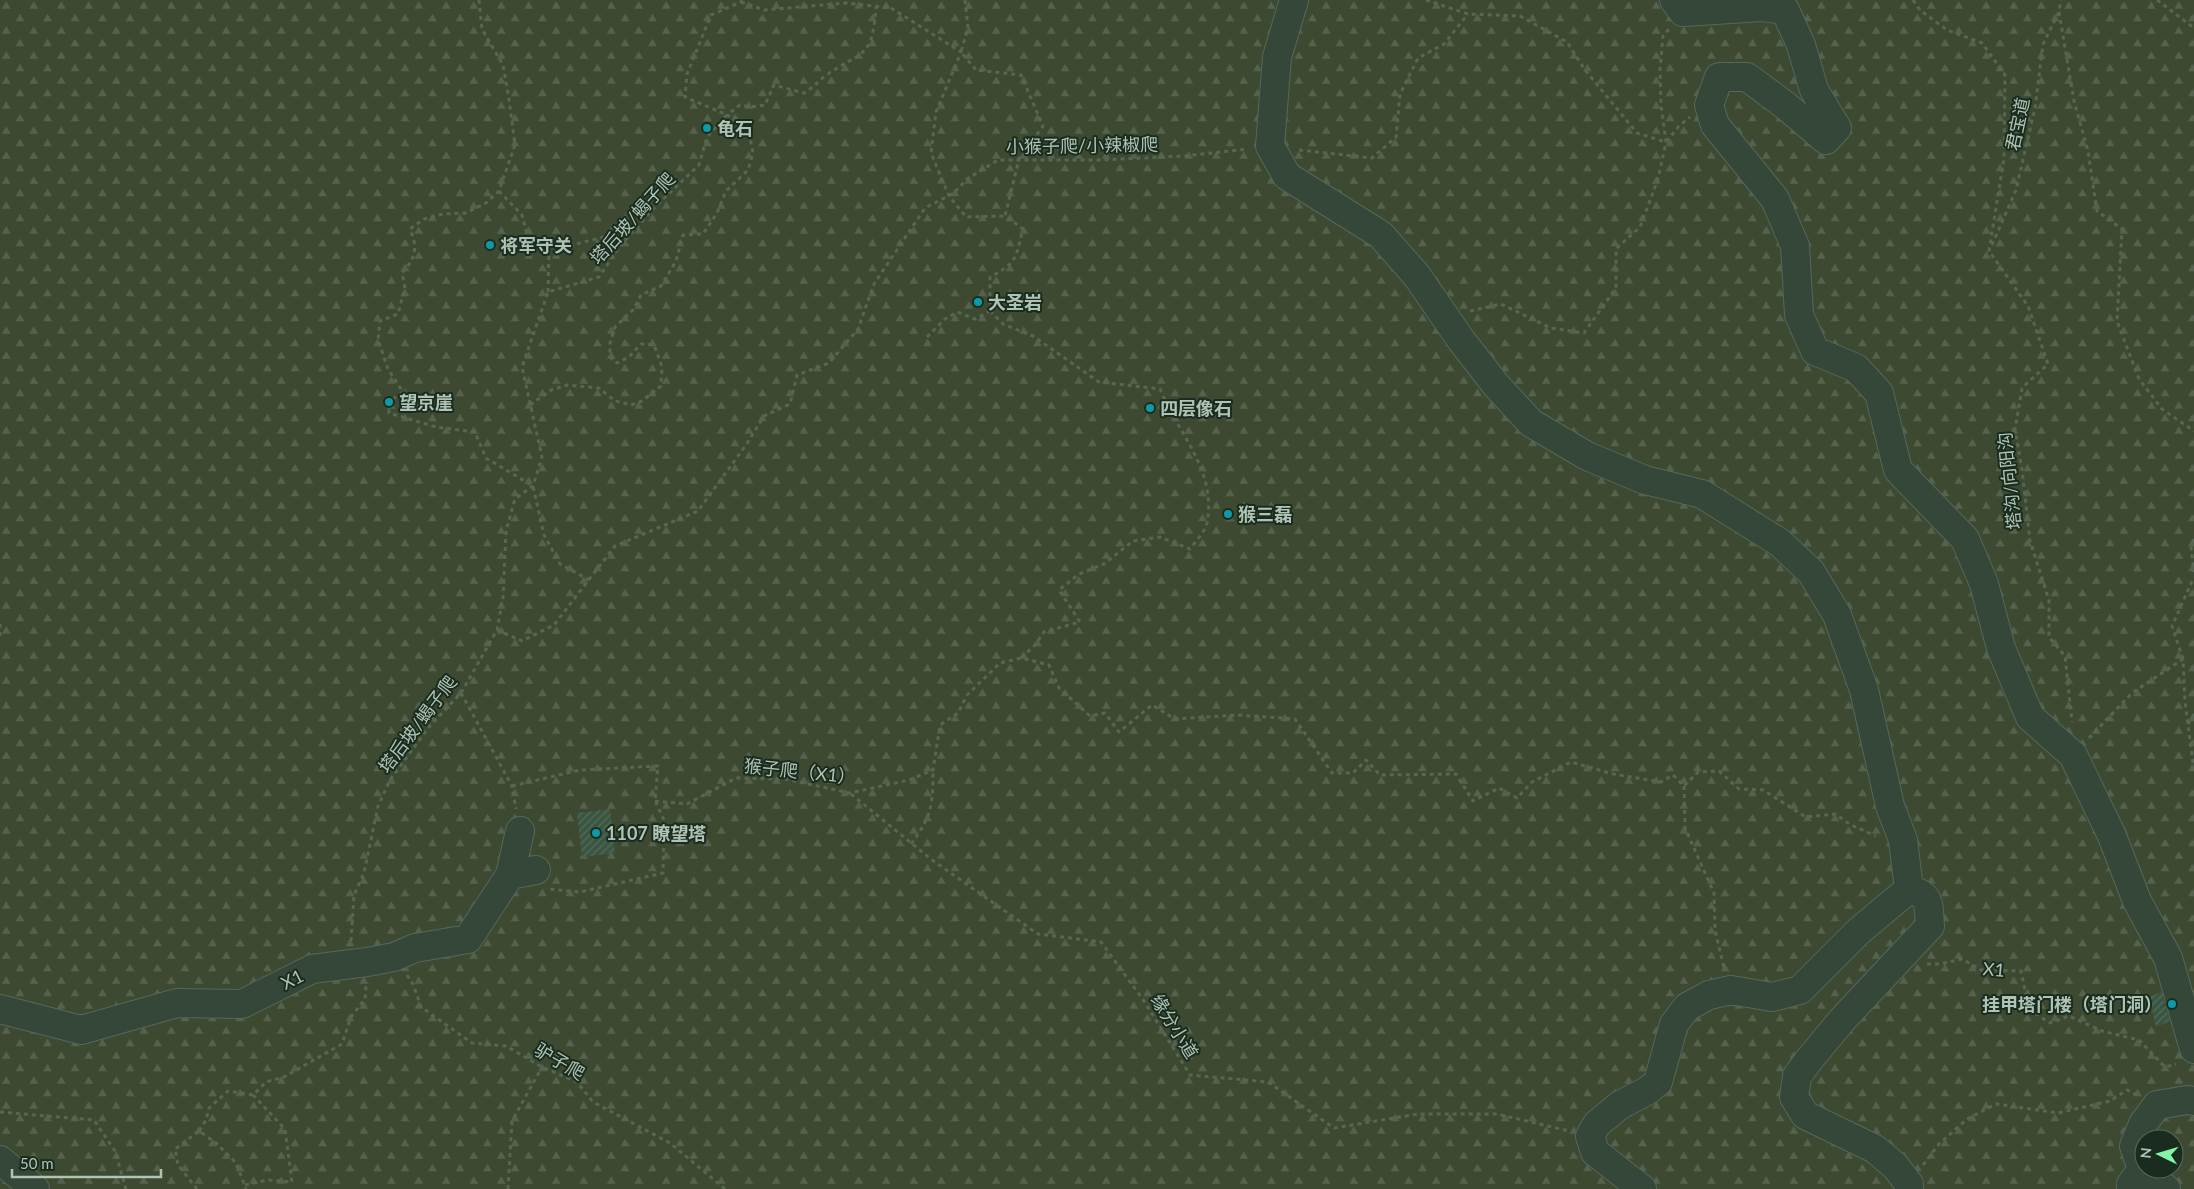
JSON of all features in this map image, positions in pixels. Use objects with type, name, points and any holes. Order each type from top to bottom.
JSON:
[{"type":"lane","points":[[1294,0],[1277,57],[1270,146],[1287,176],[1381,235],[1416,276],[1496,385],[1531,423],[1595,460],[1645,480],[1702,494],[1779,542],[1810,572],[1837,615],[1864,690],[1890,806],[1904,840],[1909,889]]},
{"type":"lane","points":[[1678,6],[1762,7],[1785,10],[1800,44],[1814,90],[1837,128],[1826,140],[1786,106],[1747,77],[1719,77],[1709,105],[1715,125],[1775,199],[1794,246],[1799,315],[1815,351],[1856,368],[1879,393],[1898,470],[1965,539],[1984,584],[2001,648],[2030,717],[2074,755],[2112,836],[2137,901],[2168,958],[2187,1056]]},
{"type":"lane","name":"X1","points":[[0,1009],[81,1030],[177,1003],[242,1004],[312,969],[358,963],[394,956],[415,948],[468,939],[529,878],[520,831]]},
{"type":"lane","points":[[1909,889],[1922,892],[1928,901],[1930,926],[1842,1020],[1803,1068],[1797,1076],[1794,1097],[1805,1116],[1875,1149],[1895,1166],[1909,1186]]},
{"type":"lane","points":[[1642,1189],[1595,1152],[1590,1136],[1597,1124],[1620,1105],[1647,1091],[1658,1082],[1674,1024],[1687,1006],[1709,995],[1731,990],[1772,997],[1800,990],[1859,931],[1909,889]]},
{"type":"lane","points":[[2141,1129],[2157,1105],[2187,1100],[2194,1101]]},
{"type":"lane","points":[[0,1160],[35,1189]]},
{"type":"lane","points":[[2136,1179],[2166,1189]]},
{"type":"path","points":[[479,0],[482,29],[503,66],[510,99],[515,145],[499,191],[486,203],[466,213],[443,214],[424,219],[410,229],[416,243],[412,262],[402,273],[405,288],[398,314],[380,321],[378,340],[388,369],[403,392],[388,402],[389,413],[436,427],[475,432],[486,458],[533,486]]},
{"type":"path","points":[[965,0],[968,27],[961,52],[936,112],[931,153],[949,196],[966,218],[1005,216],[1023,229],[1016,257],[1009,267],[990,277],[990,311],[1003,324],[1033,336],[1099,382],[1160,389],[1168,410],[1186,435],[1204,473],[1207,497],[1207,525],[1190,549],[1160,537],[1140,540],[1133,542],[1104,564],[1079,574],[1059,590],[1080,622],[1044,632],[1035,645],[1021,658]]},
{"type":"path","points":[[1426,0],[1468,14],[1520,16],[1567,42],[1584,70],[1637,134],[1666,142]]},
{"type":"path","points":[[1913,0],[1920,10],[1947,30],[1982,43],[2005,75],[2004,158],[1989,250]]},
{"type":"path","name":"君宝道","points":[[1989,250],[2016,190],[2035,108],[2043,44],[2059,12],[2061,0]]},
{"type":"path","points":[[2157,0],[2194,28]]},
{"type":"path","points":[[530,405],[551,390],[566,385],[599,388],[615,401],[631,405],[642,401],[661,386],[662,367],[654,345],[641,344],[629,357],[617,363],[610,357],[610,343],[615,327],[633,310],[641,295],[661,286],[676,261],[683,235],[703,234],[717,213],[726,191],[748,170],[753,153],[747,123],[684,97],[688,74],[711,15],[742,1],[764,10],[846,3],[891,8],[961,52],[976,70],[1021,74],[1043,126],[1019,159],[1005,216]]},
{"type":"path","points":[[1445,317],[1501,304],[1551,328],[1584,333],[1616,288],[1616,249],[1640,227],[1658,179],[1666,142],[1661,105],[1660,70],[1663,36],[1678,6]]},
{"type":"path","points":[[727,114],[740,105],[750,107],[765,105],[774,85],[804,93],[813,88],[825,76],[861,55],[870,43],[876,7]]},
{"type":"path","points":[[2059,12],[2074,101],[2088,151],[2096,211],[2122,229],[2117,321],[2139,379],[2162,409],[2194,431]]},
{"type":"path","name":"小猴子爬/小辣椒爬","points":[[496,630],[522,641],[554,625],[615,546],[698,511],[746,445],[764,416],[790,404],[798,375],[829,363],[858,330],[874,284],[926,208],[954,193],[967,179],[998,160],[1100,160],[1184,156],[1270,146],[1372,158],[1396,138],[1400,94],[1418,58],[1444,44],[1468,14]]},
{"type":"path","points":[[1666,142],[1679,126],[1709,105]]},
{"type":"path","name":"塔后坡/蝎子爬","points":[[548,292],[599,277],[656,206],[699,165],[706,137],[727,114]]},
{"type":"path","points":[[499,191],[522,215],[529,242],[549,251],[604,238],[630,236]]},
{"type":"path","name":"塔沟/向阳沟","points":[[1989,250],[2028,306],[2048,364],[2022,388],[2015,430],[2022,469],[2030,541],[2049,600],[2049,637],[2064,656],[2071,708],[2074,755]]},
{"type":"path","points":[[549,251],[548,292],[522,367],[542,457],[533,486],[544,536],[560,564],[589,580]]},
{"type":"path","points":[[927,337],[945,319],[957,312],[975,318],[990,311]]},
{"type":"path","name":"塔后坡/蝎子爬","points":[[253,1095],[266,1082],[284,1077],[342,1044],[351,1017],[365,999],[358,963],[354,895],[364,873],[368,846],[378,806],[390,780],[429,727],[461,693],[496,630],[503,598],[506,531],[515,499],[533,486]]},
{"type":"path","points":[[2194,539],[2191,546],[2194,572]]},
{"type":"path","points":[[2194,578],[2172,626],[2183,659],[2194,771]]},
{"type":"path","points":[[0,624],[0,638]]},
{"type":"path","points":[[911,844],[926,823],[933,797],[933,770],[940,725],[958,713],[967,695],[1000,663],[1021,658],[1049,665],[1059,688],[1090,716],[1105,713],[1119,732],[1152,704],[1175,719],[1237,715],[1295,719],[1332,773],[1353,773],[1366,760],[1380,775],[1456,774],[1473,801],[1499,788],[1516,798],[1532,782],[1571,762],[1613,774],[1660,782],[1673,775],[1684,786],[1686,828],[1714,893],[1715,930],[1731,990]]},
{"type":"path","points":[[2074,755],[2132,693],[2183,659]]},
{"type":"path","points":[[461,693],[512,786],[580,770],[658,766],[655,801],[664,820],[663,874],[580,892],[529,878]]},
{"type":"path","points":[[2188,724],[2194,714]]},
{"type":"path","name":"猴子爬（X1）","points":[[655,801],[688,804],[736,778],[785,779],[850,793],[909,780],[933,770]]},
{"type":"path","points":[[1684,786],[1698,772],[1719,771],[1739,789],[1763,790],[1806,817],[1835,814],[1851,825],[1878,837]]},
{"type":"path","name":"缘分小道","points":[[850,793],[932,860],[1038,934],[1101,942],[1144,1001],[1190,1075],[1268,1082],[1334,1128],[1418,1114],[1497,1114],[1590,1136]]},
{"type":"path","name":"驴子爬","points":[[394,956],[413,984],[421,1007],[472,1043],[506,1046],[542,1067],[577,1082],[593,1102],[670,1143],[725,1189]]},
{"type":"path","name":"X1","points":[[1894,965],[1940,964],[1962,959],[1981,970],[2021,970],[2029,1009],[2050,1023],[2069,1016],[2102,1031],[2139,1040],[2164,1067],[2187,1056]]},
{"type":"path","points":[[508,1189],[512,1121],[542,1067]]},
{"type":"path","points":[[1909,1186],[1939,1144],[1966,1119],[1996,1104],[2058,1113],[2110,1101],[2127,1090],[2157,1105]]},
{"type":"path","points":[[198,1189],[178,1165],[175,1149],[199,1131],[206,1120],[209,1108],[228,1091],[253,1095],[285,1129],[292,1182],[266,1180],[246,1187],[236,1163],[216,1143],[199,1131]]},
{"type":"path","points":[[0,1112],[94,1120],[114,1151],[126,1189]]},
{"type":"green space","points":[[0,0],[2194,0],[2194,1189],[0,1189]]},
{"type":"building","name":"1107 瞭望塔","points":[[610,809],[615,853],[582,857],[577,813]]},
{"type":"building","points":[[2161,992],[2170,1021],[2156,1027],[2149,997]]},
{"type":"place","name":"龟石","points":[[707,128]]},
{"type":"place","name":"将军守关","points":[[490,245]]},
{"type":"place","name":"大圣岩","points":[[978,302]]},
{"type":"place","name":"望京崖","points":[[389,402]]},
{"type":"place","name":"四层像石","points":[[1150,408]]},
{"type":"place","name":"猴三磊","points":[[1228,514]]},
{"type":"place","name":"1107 瞭望塔","points":[[596,833]]},
{"type":"place","name":"挂甲塔门楼（塔门洞）","points":[[2172,1004]]}]
